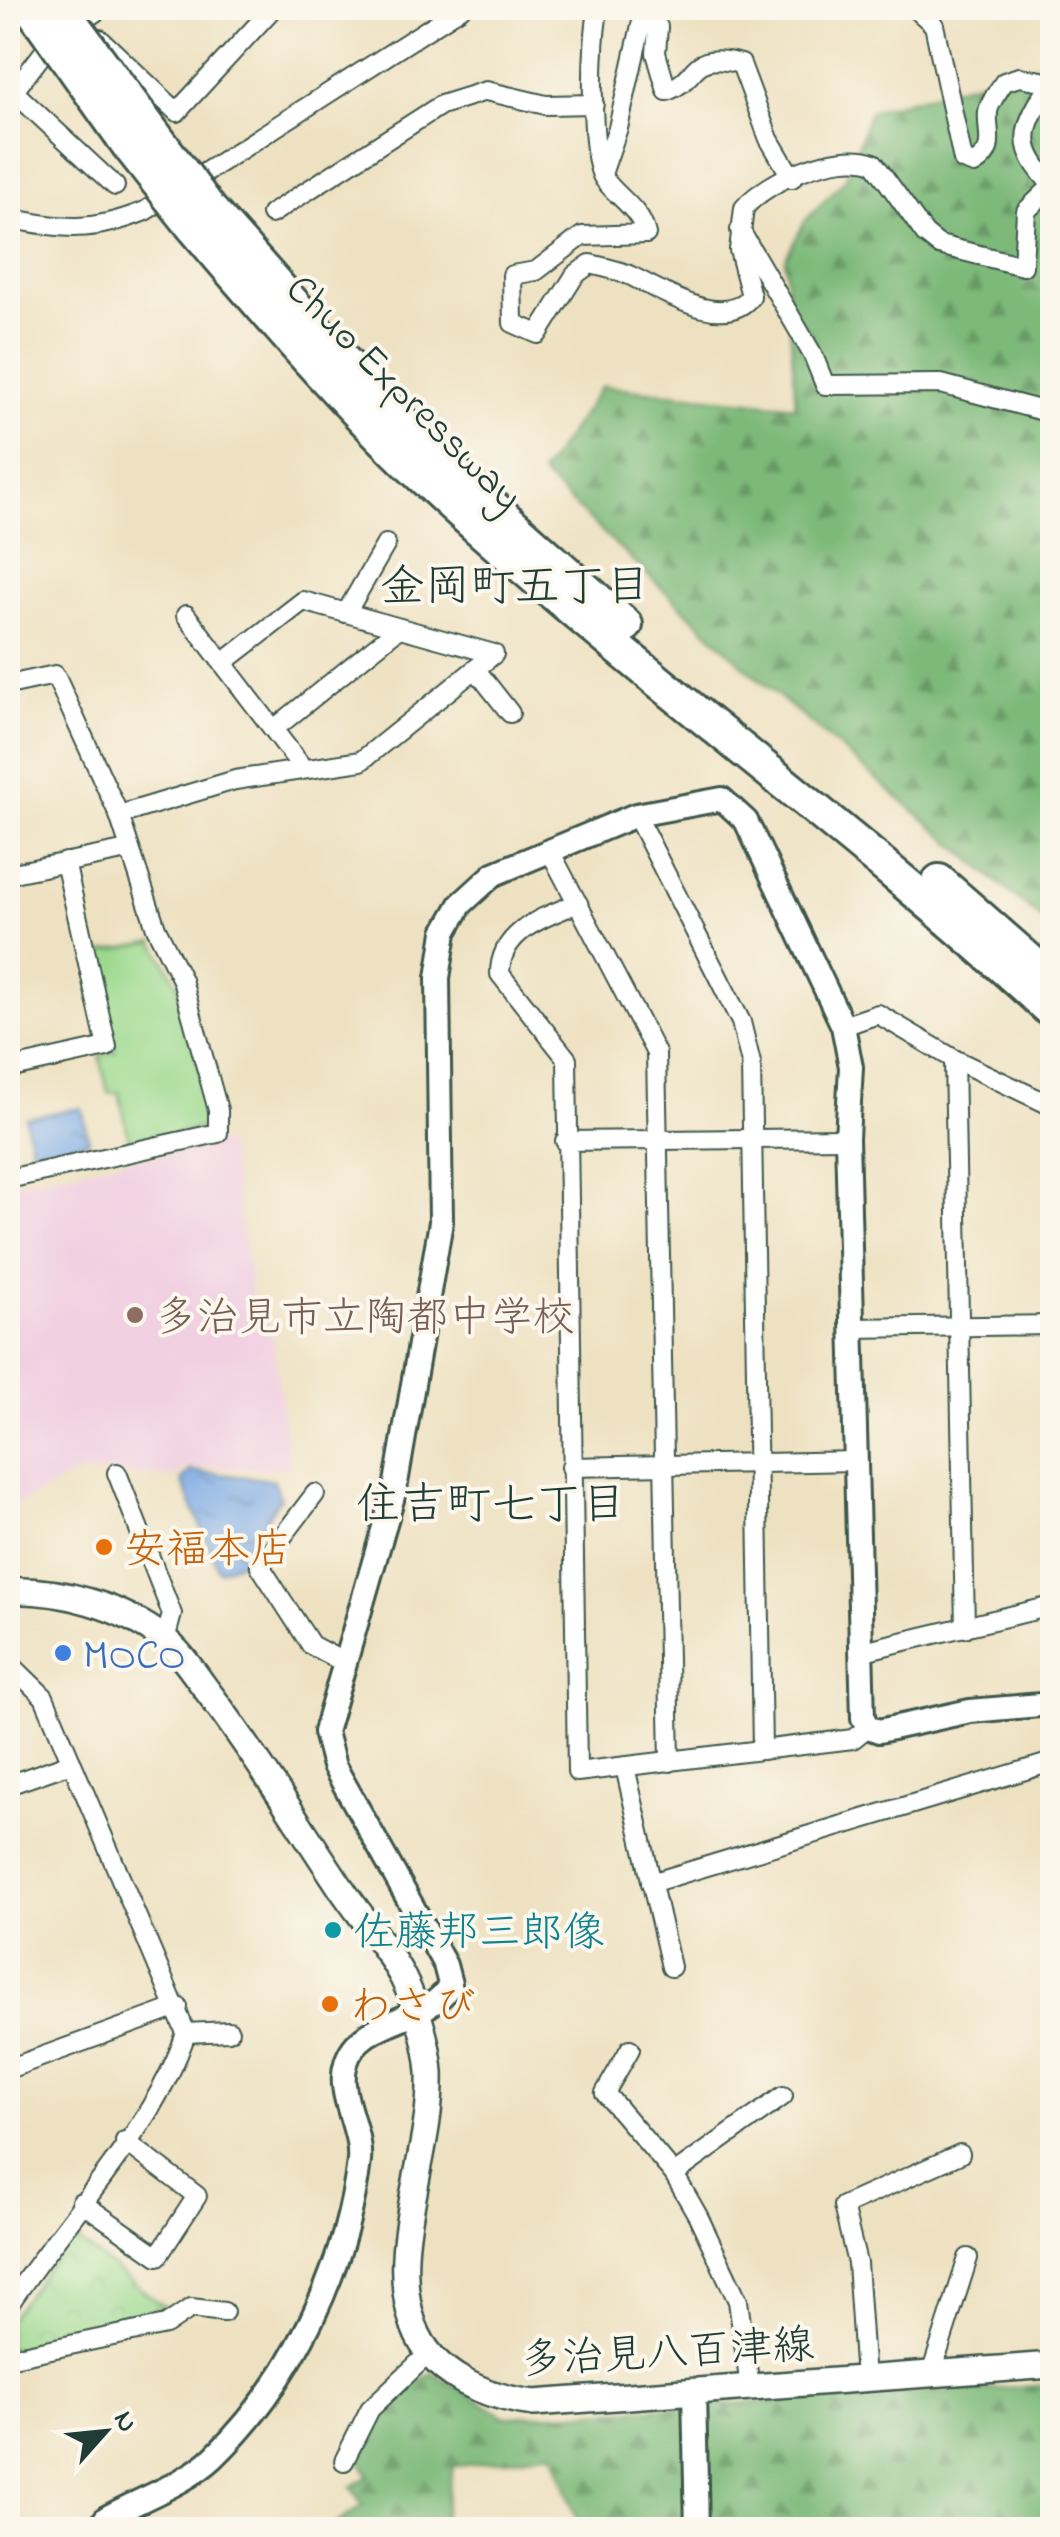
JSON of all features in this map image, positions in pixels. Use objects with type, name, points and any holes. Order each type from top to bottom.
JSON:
[{"type":"highway","name":"Chuo Expressway","points":[[31,8],[128,145],[437,457],[627,626],[985,919],[1052,980]]},
{"type":"highway","name":"Chuo Expressway","points":[[71,15],[262,308],[433,486],[510,556],[868,850],[1052,1012]]},
{"type":"main road","points":[[8,1591],[74,1597],[134,1620],[166,1640],[235,1728],[403,1978],[430,2071],[426,2136],[406,2262],[406,2301],[428,2354]]},
{"type":"main road","name":"多治見八百津線","points":[[428,2354],[492,2398],[534,2402],[1052,2365]]},
{"type":"street","points":[[101,8],[71,15],[10,94],[115,186]]},
{"type":"street","points":[[71,15],[177,112],[273,8]]},
{"type":"street","points":[[8,218],[69,230],[109,226],[145,211],[461,8]]},
{"type":"street","points":[[598,8],[591,58],[601,176],[643,220],[646,234],[582,236],[536,271],[512,275],[513,324],[538,334],[575,275],[590,264],[631,276],[653,292],[694,304],[721,310],[745,304],[751,296],[739,250],[744,208],[770,184],[847,157],[863,159],[884,173],[925,234],[939,245],[1023,266],[1026,211],[1052,185],[1035,167],[1024,143],[1030,114],[1047,89],[1042,80],[1019,77],[1004,82],[988,111],[992,136],[984,158],[974,164],[963,160],[934,25],[915,8]]},
{"type":"street","points":[[601,176],[618,128],[642,21],[658,28],[656,52],[666,91],[676,88],[695,66],[718,58],[740,64],[769,139],[792,178]]},
{"type":"street","points":[[271,214],[441,105],[486,91],[546,105],[594,104]]},
{"type":"street","points":[[739,230],[812,354],[825,385],[941,384],[1050,414]]},
{"type":"street","points":[[346,613],[386,544]]},
{"type":"street","points":[[119,815],[235,780],[302,766],[361,762],[478,671],[494,654],[304,601],[223,663]]},
{"type":"street","points":[[186,616],[302,766]]},
{"type":"street","points":[[274,728],[399,628]]},
{"type":"street","points":[[478,671],[510,713]]},
{"type":"street","points":[[8,685],[55,676],[119,815],[156,928],[182,980],[218,1110],[218,1132],[8,1178]]},
{"type":"street","points":[[98,2530],[106,2518],[211,2459],[268,2391],[304,2335],[330,2277],[359,2158],[344,2066],[362,2039],[414,2010],[442,2001],[450,1984],[445,1964],[334,1766],[326,1732],[395,1490],[441,1222],[438,978],[445,932],[461,904],[494,874],[636,815],[722,799],[746,822],[843,1026],[851,1067],[847,1138],[858,1652],[863,1718],[868,1727],[879,1731],[970,1711],[1052,1704]]},
{"type":"street","points":[[636,815],[741,1022],[751,1063],[762,1750]]},
{"type":"street","points":[[8,874],[128,850]]},
{"type":"street","points":[[550,851],[656,1053],[670,1762]]},
{"type":"street","points":[[8,1069],[107,1047],[65,862]]},
{"type":"street","points":[[578,903],[522,927],[500,964],[500,974],[567,1059],[577,1772],[853,1739],[868,1727]]},
{"type":"street","points":[[843,1026],[878,1014],[954,1058],[1052,1106]]},
{"type":"street","points":[[954,1058],[965,1628]]},
{"type":"street","points":[[566,1141],[660,1143],[847,1138]]},
{"type":"street","points":[[853,1328],[1052,1325]]},
{"type":"street","points":[[571,1468],[856,1462]]},
{"type":"street","points":[[117,1474],[172,1614],[166,1640]]},
{"type":"street","points":[[315,1494],[260,1566],[311,1644],[343,1662]]},
{"type":"street","points":[[858,1652],[1052,1606]]},
{"type":"street","points":[[8,1662],[44,1697],[186,2032],[176,2061],[125,2142],[14,2283],[8,2306]]},
{"type":"street","points":[[650,1883],[1052,1762]]},
{"type":"street","points":[[8,1785],[71,1763]]},
{"type":"street","points":[[625,1767],[671,1967]]},
{"type":"street","points":[[8,2069],[178,2007]]},
{"type":"street","points":[[186,2032],[229,2031]]},
{"type":"street","points":[[630,2049],[605,2092],[674,2174],[738,2301],[750,2387]]},
{"type":"street","points":[[674,2174],[782,2096]]},
{"type":"street","points":[[81,2202],[158,2256],[196,2196],[125,2142]]},
{"type":"street","points":[[865,2378],[857,2263],[843,2206],[960,2154]]},
{"type":"street","points":[[931,2374],[968,2258]]},
{"type":"street","points":[[8,2358],[166,2324],[191,2308],[224,2312]]},
{"type":"street","points":[[344,2461],[370,2409],[428,2354]]},
{"type":"street","points":[[694,2392],[697,2530]]},
{"type":"shaded area","name":"多治見市立陶都中学校","points":[[219,1141],[228,1148],[254,1303],[272,1328],[289,1468],[182,1468],[179,1477],[80,1472],[8,1509],[8,1185]]},
{"type":"green space","points":[[1052,57],[1052,928],[755,676],[541,474],[602,386],[796,406],[785,259],[806,220],[846,178],[870,111],[1045,63]]},
{"type":"green space","points":[[154,942],[177,983],[211,1113],[207,1127],[130,1144],[119,1092],[108,1093],[100,1056],[116,1052],[95,954]]},
{"type":"green space","points":[[71,2236],[169,2310],[148,2324],[123,2324],[8,2351],[8,2321]]},
{"type":"green space","points":[[433,2373],[506,2417],[1052,2385],[1052,2529],[580,2529],[553,2452],[453,2467],[441,2529],[327,2530],[363,2505],[351,2487],[368,2476],[358,2457],[378,2414],[393,2397]]},
{"type":"water","points":[[82,1108],[89,1141],[32,1152],[25,1118]]},
{"type":"water","points":[[190,1471],[274,1480],[280,1498],[252,1541],[237,1551],[247,1559],[219,1571],[182,1481]]},
{"type":"place","name":"多治見市立陶都中学校","points":[[135,1315]]},
{"type":"place","name":"安福本店","points":[[104,1547]]},
{"type":"place","name":"MOCO","points":[[63,1653]]},
{"type":"place","name":"佐藤邦三郎像","points":[[333,1930]]},
{"type":"place","name":"わさび","points":[[330,2004]]},
{"type":"district","name":"金岡町五丁目","points":[[515,584]]},
{"type":"district","name":"住吉町七丁目","points":[[491,1502]]}]
